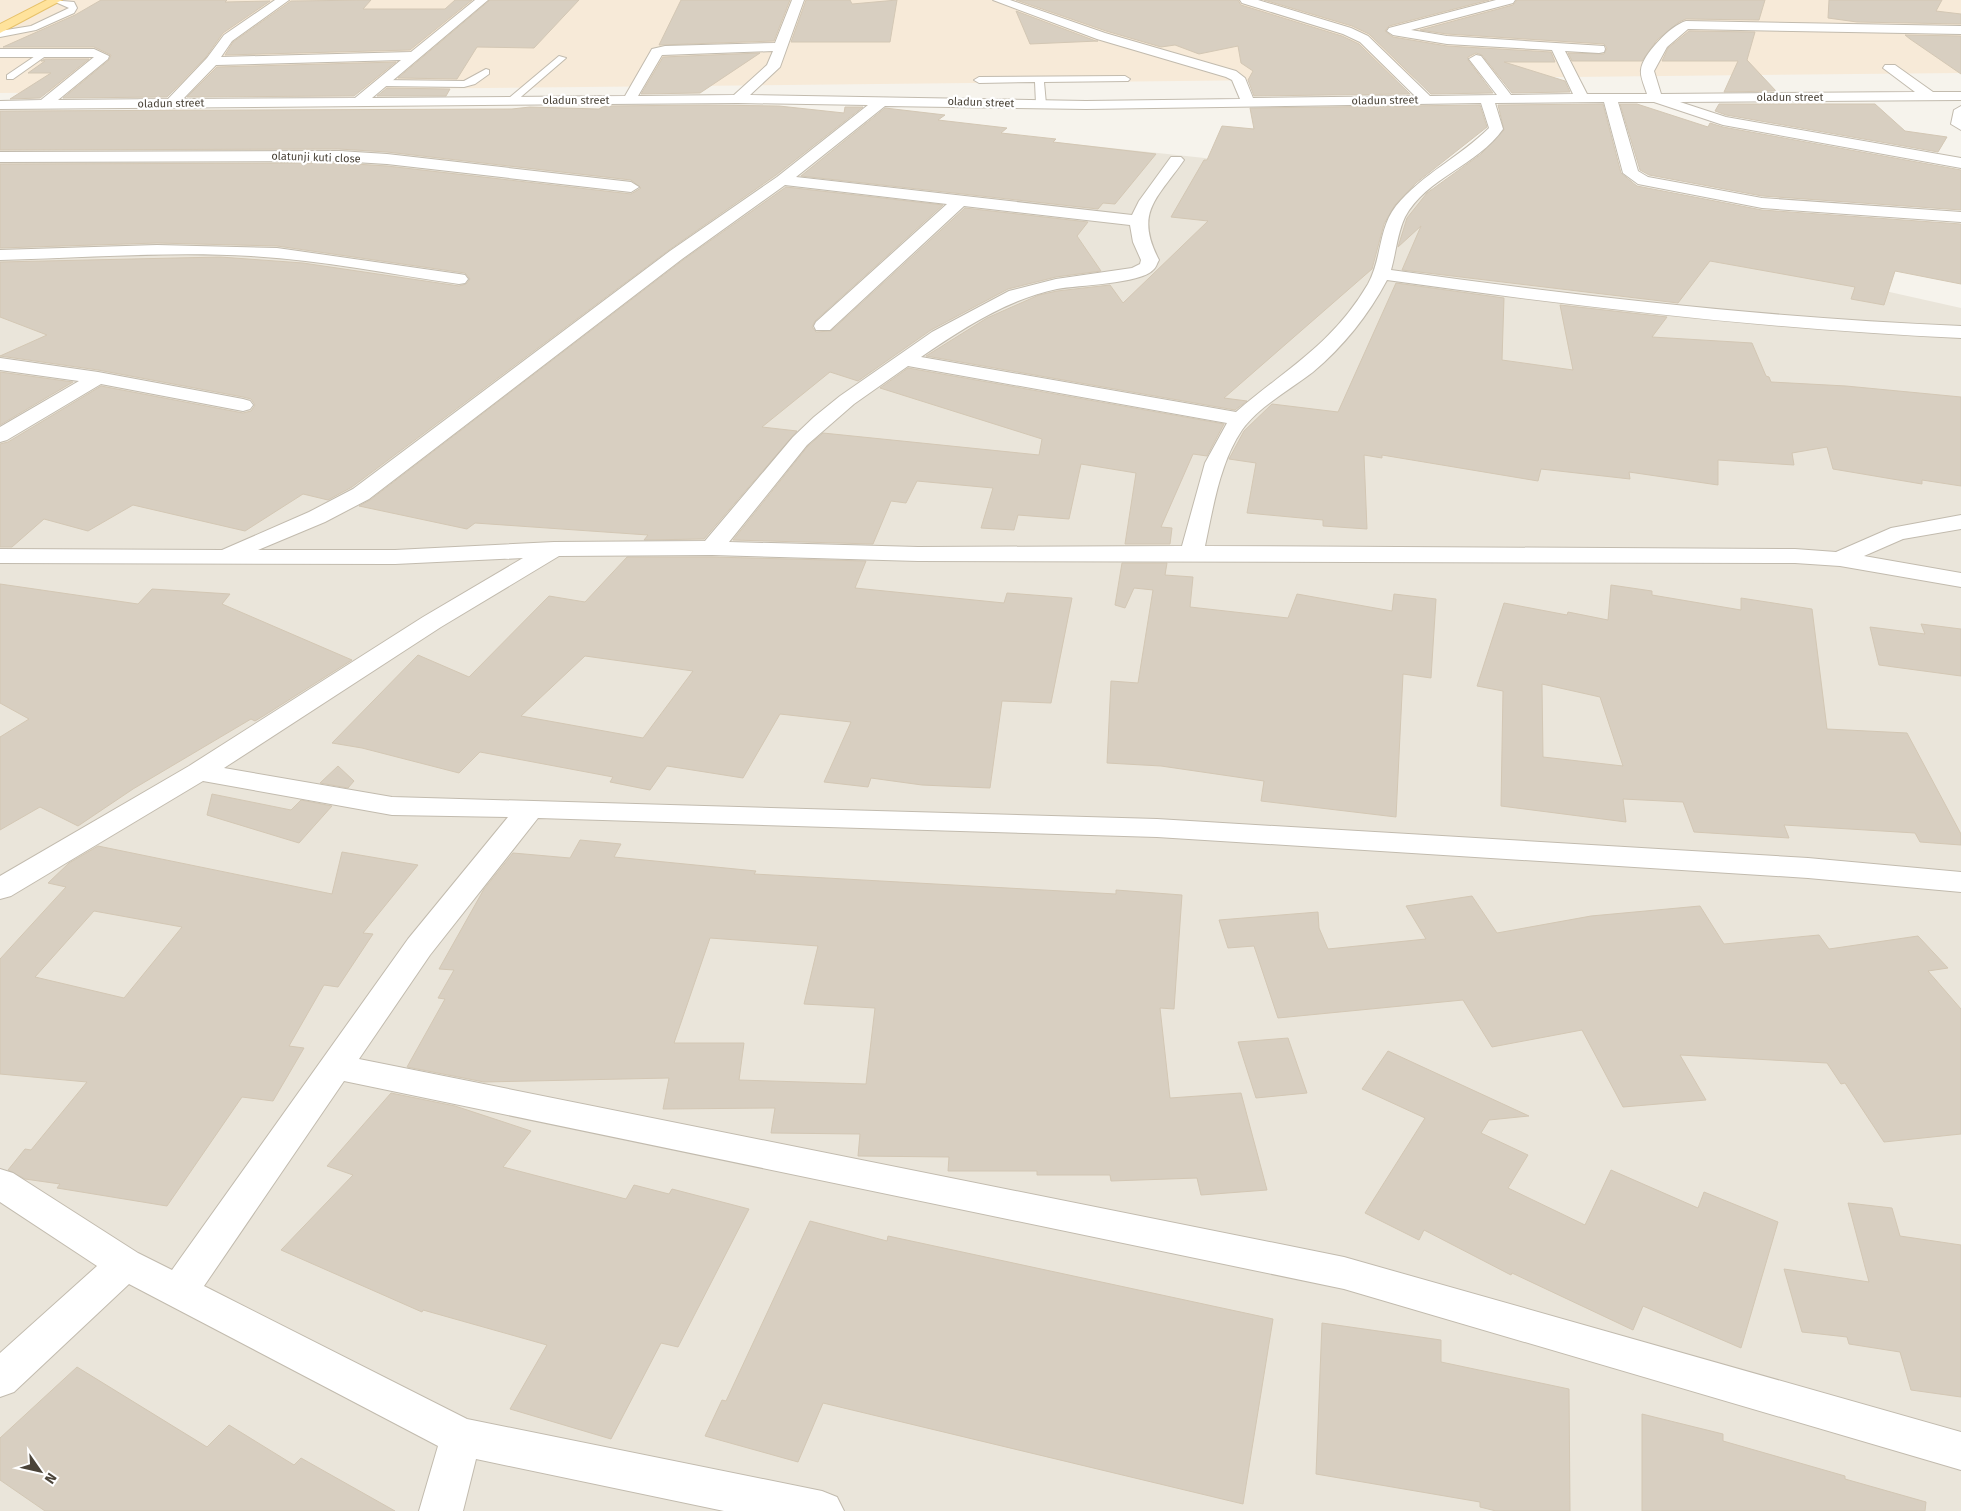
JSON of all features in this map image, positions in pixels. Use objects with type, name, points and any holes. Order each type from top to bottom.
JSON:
[{"type":"main road","points":[[0,19],[38,0]]},
{"type":"main road","points":[[0,29],[56,0]]},
{"type":"street","points":[[172,103],[212,61],[228,38],[283,0]]},
{"type":"street","points":[[360,101],[482,0]]},
{"type":"street","points":[[738,99],[769,73],[781,48],[798,0]]},
{"type":"street","points":[[999,0],[1102,36],[1231,74],[1238,78],[1248,102]]},
{"type":"street","points":[[1246,0],[1347,31],[1447,40],[1599,49]]},
{"type":"street","points":[[1379,35],[1509,0]]},
{"type":"street","points":[[1961,30],[1686,24],[1679,28],[1650,62],[1647,71],[1655,98],[1723,121],[1961,163]]},
{"type":"street","points":[[1829,26],[1942,43]]},
{"type":"street","points":[[1379,35],[1427,100]]},
{"type":"street","points":[[1557,46],[1582,99]]},
{"type":"street","points":[[629,100],[657,52],[665,50],[781,48]]},
{"type":"street","points":[[0,53],[94,53],[103,56],[44,105]]},
{"type":"street","points":[[212,61],[414,56]]},
{"type":"street","points":[[1476,59],[1507,99]]},
{"type":"street","points":[[1890,68],[1931,96]]},
{"type":"street","name":"oladun street","points":[[0,105],[738,99],[1041,104],[1961,96]]},
{"type":"street","points":[[1192,553],[1202,505],[1223,447],[1240,420],[1321,356],[1342,333],[1382,274],[1387,239],[1401,211],[1431,182],[1496,129],[1486,99]]},
{"type":"street","points":[[1610,99],[1631,173],[1643,181],[1762,203],[1961,217]]},
{"type":"street","points":[[221,557],[317,517],[361,494],[676,255],[782,180],[884,100]]},
{"type":"street","points":[[1961,110],[1958,124],[1961,126]]},
{"type":"street","name":"olatunji kuti close","points":[[0,157],[339,156],[387,159],[631,188]]},
{"type":"street","points":[[712,548],[800,440],[847,400],[940,336],[1015,295],[1056,284],[1137,273],[1147,267],[1150,260],[1141,242],[1138,221],[1147,201],[1176,160]]},
{"type":"street","points":[[782,180],[1138,221]]},
{"type":"street","points":[[823,326],[962,200]]},
{"type":"street","points":[[0,255],[156,249],[252,251],[459,279]]},
{"type":"street","points":[[1382,274],[1560,300],[1710,316],[1866,328],[1961,332]]},
{"type":"street","points":[[906,360],[1240,420]]},
{"type":"street","points":[[0,364],[98,378],[244,404]]},
{"type":"street","points":[[0,436],[98,378]]},
{"type":"street","points":[[1840,559],[1881,539],[1899,533],[1961,522]]},
{"type":"street","points":[[0,556],[395,557],[554,549],[712,548],[918,554],[1192,553],[1795,556],[1840,559],[1961,580]]},
{"type":"street","points":[[0,889],[199,772],[432,622],[554,549]]},
{"type":"street","points":[[199,772],[392,806],[1157,828],[1808,868],[1961,882]]},
{"type":"street","points":[[179,1291],[419,946],[530,809]]},
{"type":"street","points":[[335,1067],[1344,1272],[1961,1451]]},
{"type":"street","points":[[0,1183],[125,1264],[461,1437],[822,1511]]},
{"type":"street","points":[[0,1379],[125,1264]]},
{"type":"street","points":[[440,1511],[461,1437]]},
{"type":"lane","points":[[0,34],[33,28],[74,8],[71,4],[56,0]]},
{"type":"lane","points":[[10,77],[44,52]]},
{"type":"lane","points":[[512,100],[562,58]]},
{"type":"lane","points":[[382,83],[464,84],[472,82],[486,72]]},
{"type":"lane","points":[[979,80],[1125,79]]},
{"type":"lane","points":[[1039,80],[1041,104]]},
{"type":"shaded area","points":[[0,0],[1961,0],[1961,73],[0,93]]},
{"type":"shaded area","points":[[840,119],[1372,176],[1961,308],[1961,1511],[0,1511],[0,130]]},
{"type":"building","points":[[101,0],[270,1],[223,33],[206,57],[167,97],[63,98],[109,60],[111,55],[94,47],[3,47],[75,15]]},
{"type":"building","points":[[371,0],[363,9],[445,9],[455,0],[472,0],[410,50],[225,55],[233,42],[291,1]]},
{"type":"building","points":[[490,0],[579,0],[534,48],[477,47],[457,79],[398,78]]},
{"type":"building","points":[[681,0],[790,0],[774,41],[659,45]]},
{"type":"building","points":[[806,0],[850,0],[852,4],[897,0],[890,42],[791,42]]},
{"type":"building","points":[[1016,0],[1238,0],[1241,5],[1342,36],[1359,44],[1410,94],[1254,96],[1248,80],[1253,71],[1241,63],[1238,46],[1199,54],[1175,45],[1161,47],[1106,31]]},
{"type":"building","points":[[1264,0],[1489,0],[1389,26],[1385,31],[1393,37],[1447,46],[1551,52],[1555,62],[1504,62],[1565,81],[1570,92],[1512,93],[1482,55],[1476,53],[1468,57],[1468,60],[1493,93],[1431,94],[1369,34],[1352,26]]},
{"type":"building","points":[[1517,0],[1765,0],[1759,20],[1686,19],[1679,22],[1657,40],[1642,61],[1572,61],[1568,53],[1604,54],[1607,48],[1604,44],[1447,34],[1420,30],[1513,5]]},
{"type":"building","points":[[1829,0],[1942,0],[1936,11],[1961,14],[1961,24],[1857,22],[1828,18]]},
{"type":"building","points":[[1016,11],[1096,41],[1098,41],[1030,44]]},
{"type":"building","points":[[1689,31],[1755,32],[1747,60],[1776,91],[1724,92],[1738,61],[1662,61],[1668,48]]},
{"type":"building","points":[[1905,35],[1961,36],[1961,74],[1910,39]]},
{"type":"building","points":[[760,53],[700,93],[641,94],[663,57]]},
{"type":"building","points":[[45,59],[89,59],[40,98],[10,99],[51,73],[28,73],[45,61],[41,61]]},
{"type":"building","points":[[396,62],[354,96],[187,97],[217,67]]},
{"type":"building","points":[[387,88],[450,89],[446,96],[377,96]]},
{"type":"building","points":[[1603,104],[1621,173],[1637,186],[1762,210],[1961,224],[1961,284],[1895,271],[1884,305],[1851,299],[1855,287],[1710,261],[1678,303],[1402,270],[1421,226],[1398,247],[1407,218],[1427,193],[1481,154],[1504,130],[1498,105]]},
{"type":"building","points":[[1620,104],[1637,104],[1708,127],[1710,123],[1723,127],[1961,170],[1961,210],[1762,196],[1649,175],[1640,170]]},
{"type":"building","points":[[1719,104],[1875,104],[1905,131],[1947,137],[1938,152],[1726,115],[1715,111]]},
{"type":"building","points":[[1480,105],[1487,127],[1416,183],[1395,205],[1384,224],[1372,269],[1224,398],[1247,401],[1235,410],[926,356],[987,318],[1039,295],[1110,285],[1123,303],[1208,221],[1171,217],[1204,160],[1207,160],[1222,126],[1254,129],[1250,108]]},
{"type":"building","points":[[604,106],[779,106],[844,113],[845,107],[863,107],[776,175],[669,250],[352,487],[328,500],[303,494],[245,531],[133,505],[88,531],[44,519],[12,547],[0,547],[0,444],[8,442],[101,386],[243,413],[251,411],[255,405],[251,399],[243,397],[98,370],[0,356],[47,335],[0,317],[0,262],[220,257],[303,263],[459,286],[466,284],[470,279],[465,273],[277,246],[157,243],[0,248],[0,164],[339,163],[387,166],[631,194],[641,188],[631,180],[387,152],[339,149],[0,150],[0,111],[512,109],[530,107],[599,109]]},
{"type":"building","points":[[885,108],[945,115],[938,120],[1007,128],[1001,133],[1056,139],[1053,142],[1156,154],[1115,204],[1103,203],[1098,209],[801,176]]},
{"type":"building","points":[[786,187],[943,205],[815,321],[812,327],[816,332],[831,331],[965,208],[1088,222],[1077,236],[1101,271],[1056,277],[1008,289],[931,330],[858,381],[830,372],[762,427],[797,431],[704,539],[644,540],[648,535],[475,523],[467,529],[359,506],[370,500],[683,260]]},
{"type":"building","points":[[1396,283],[1504,298],[1502,360],[1573,370],[1560,305],[1667,317],[1652,337],[1752,343],[1766,376],[1769,377],[1771,382],[1846,386],[1961,397],[1961,486],[1922,480],[1922,484],[1833,469],[1827,447],[1792,453],[1794,465],[1718,460],[1718,485],[1629,472],[1630,479],[1541,469],[1538,481],[1382,455],[1382,458],[1364,455],[1367,529],[1323,526],[1323,520],[1247,513],[1256,463],[1229,459],[1244,431],[1272,404],[1338,412]]},
{"type":"building","points":[[908,368],[1224,424],[1207,456],[1193,454],[1161,527],[1172,528],[1170,544],[1125,544],[1136,473],[1081,464],[1069,519],[1018,515],[1014,530],[981,528],[993,488],[917,481],[906,503],[891,501],[873,544],[733,540],[808,446],[823,433],[1039,455],[1042,439],[880,388]]},
{"type":"building","points":[[0,372],[73,382],[0,425]]},
{"type":"building","points":[[627,557],[866,561],[855,588],[1004,603],[1007,593],[1072,598],[1051,703],[1002,701],[990,788],[922,785],[871,778],[868,787],[824,782],[851,722],[780,714],[743,778],[667,766],[650,790],[610,782],[613,777],[480,752],[459,773],[362,748],[332,743],[418,655],[469,677],[549,596],[585,602]],"holes":[[[585,656],[693,671],[643,738],[521,716]]]},
{"type":"building","points":[[1122,563],[1167,563],[1165,575],[1193,577],[1190,607],[1288,618],[1297,594],[1392,611],[1394,594],[1436,599],[1431,678],[1403,674],[1396,817],[1261,801],[1264,781],[1161,766],[1107,763],[1111,681],[1138,683],[1153,590],[1134,588],[1125,608],[1115,605]]},
{"type":"building","points":[[0,584],[138,604],[152,589],[230,594],[222,604],[352,660],[255,721],[251,719],[133,789],[78,826],[40,807],[0,830],[0,737],[29,719],[0,703]]},
{"type":"building","points":[[1611,585],[1652,591],[1652,595],[1741,610],[1741,598],[1812,609],[1827,729],[1907,733],[1961,834],[1961,845],[1920,842],[1915,833],[1784,825],[1789,838],[1694,832],[1683,802],[1623,799],[1626,822],[1501,806],[1503,691],[1477,686],[1504,603],[1567,615],[1568,612],[1608,620]],"holes":[[[1542,684],[1600,697],[1623,766],[1543,757]]]},
{"type":"building","points":[[1921,624],[1961,629],[1961,676],[1879,665],[1870,627],[1925,634]]},
{"type":"building","points":[[338,766],[354,781],[348,788],[320,783]]},
{"type":"building","points":[[212,794],[291,810],[301,800],[332,806],[299,843],[207,815]]},
{"type":"building","points":[[580,840],[621,844],[614,857],[756,871],[754,874],[1116,894],[1116,890],[1182,895],[1174,1009],[1160,1008],[1170,1098],[1241,1093],[1267,1190],[1201,1195],[1197,1178],[1111,1181],[1110,1175],[1037,1175],[1037,1171],[948,1171],[949,1157],[858,1156],[860,1134],[771,1133],[775,1108],[663,1109],[669,1078],[484,1082],[407,1067],[445,999],[438,998],[454,970],[439,969],[484,889],[513,853],[570,858]],"holes":[[[710,938],[818,946],[804,1004],[875,1008],[866,1084],[739,1080],[744,1043],[674,1043]]]},
{"type":"building","points":[[98,846],[332,894],[342,852],[418,865],[363,933],[373,934],[338,987],[324,985],[289,1046],[304,1048],[273,1101],[242,1097],[167,1206],[57,1188],[60,1184],[25,1179],[8,1170],[25,1149],[31,1150],[87,1082],[0,1074],[0,959],[66,887],[48,883],[69,863]],"holes":[[[94,911],[182,927],[124,998],[35,977]]]},
{"type":"building","points":[[1472,896],[1497,933],[1591,916],[1700,906],[1724,944],[1819,935],[1829,949],[1918,936],[1948,968],[1928,971],[1961,1009],[1961,1134],[1884,1142],[1845,1083],[1841,1084],[1827,1063],[1680,1055],[1706,1100],[1623,1107],[1582,1030],[1492,1047],[1463,1000],[1278,1018],[1254,946],[1228,948],[1219,920],[1318,912],[1319,928],[1328,949],[1426,939],[1406,906]]},
{"type":"building","points":[[1288,1038],[1307,1093],[1256,1098],[1238,1042]]},
{"type":"building","points":[[1388,1051],[1529,1116],[1489,1120],[1481,1133],[1528,1155],[1508,1188],[1585,1225],[1611,1170],[1698,1208],[1704,1192],[1778,1222],[1741,1348],[1643,1306],[1633,1330],[1512,1273],[1511,1275],[1424,1230],[1419,1240],[1365,1213],[1425,1118],[1362,1089]]},
{"type":"building","points":[[391,1093],[455,1106],[531,1131],[503,1167],[626,1199],[634,1185],[669,1194],[672,1189],[749,1209],[678,1347],[661,1343],[611,1439],[510,1409],[547,1345],[423,1310],[422,1312],[281,1250],[353,1175],[327,1166]]},
{"type":"building","points":[[1848,1203],[1892,1208],[1900,1236],[1961,1245],[1961,1397],[1911,1390],[1900,1352],[1849,1344],[1847,1337],[1802,1332],[1784,1269],[1869,1282]]},
{"type":"building","points":[[810,1221],[887,1241],[888,1236],[1273,1319],[1243,1504],[823,1403],[798,1462],[705,1436],[722,1400],[726,1401]]},
{"type":"building","points":[[1322,1323],[1441,1340],[1441,1362],[1569,1389],[1570,1511],[1496,1511],[1480,1507],[1480,1502],[1316,1474]]},
{"type":"building","points":[[77,1367],[207,1447],[229,1425],[294,1465],[301,1458],[395,1511],[45,1511],[0,1480],[0,1438]]},
{"type":"building","points":[[1642,1414],[1723,1434],[1723,1441],[1845,1476],[1845,1479],[1926,1502],[1925,1511],[1642,1511]]}]
